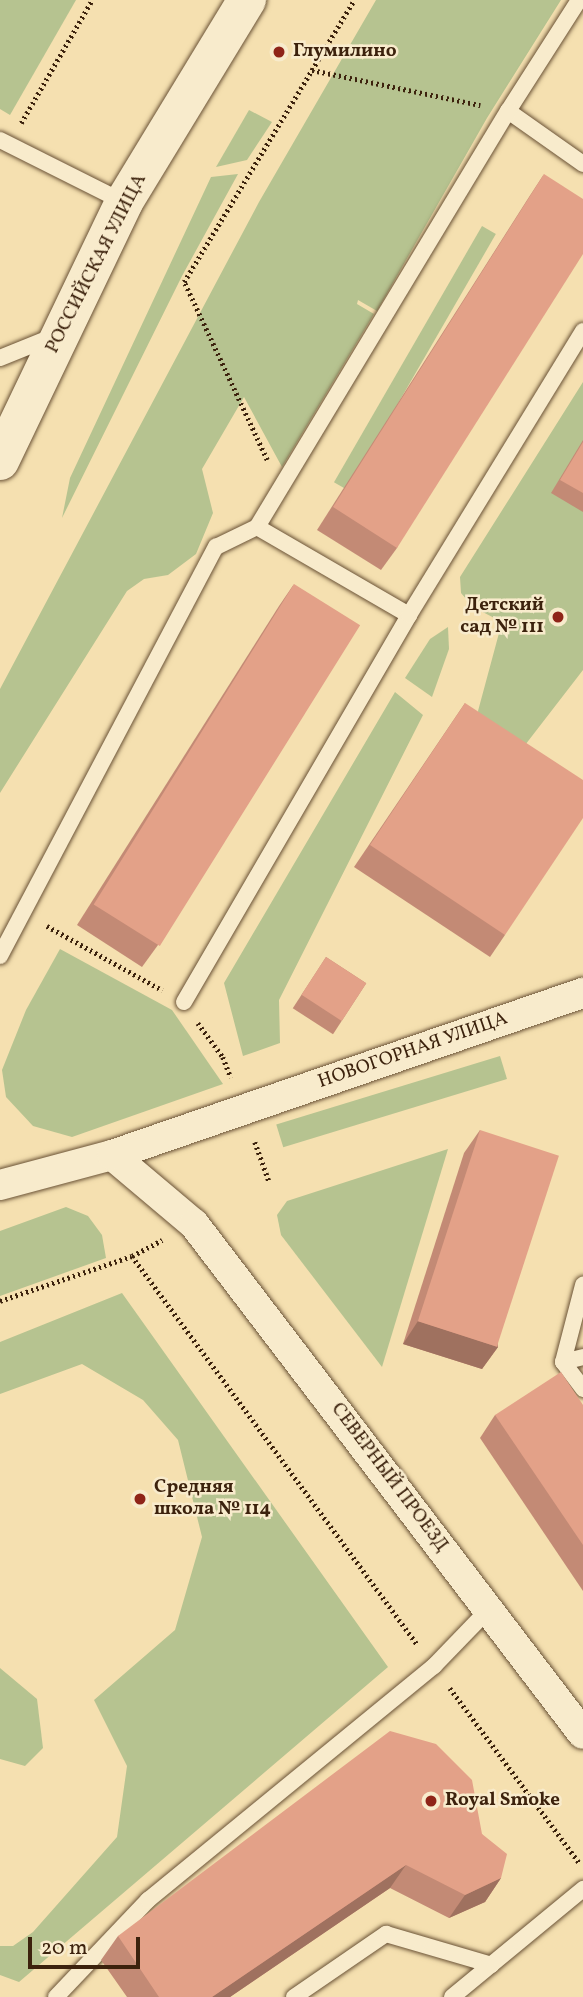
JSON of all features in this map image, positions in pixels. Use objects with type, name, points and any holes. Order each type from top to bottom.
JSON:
[{"type":"main road","name":"РОССИЙСКАЯ УЛИЦА","points":[[0,461],[124,202],[247,0]]},
{"type":"street","name":"НОВОГОРНАЯ УЛИЦА","points":[[0,1185],[112,1155],[583,993]]},
{"type":"street","name":"СЕВЕРНЫЙ ПРОЕЗД","points":[[112,1155],[194,1224],[583,1734]]},
{"type":"lane","points":[[0,956],[216,547],[257,527],[279,486],[579,0]]},
{"type":"lane","points":[[509,111],[583,164]]},
{"type":"lane","points":[[4,142],[124,202]]},
{"type":"lane","points":[[184,1002],[409,615],[583,331]]},
{"type":"lane","points":[[0,358],[61,334]]},
{"type":"lane","points":[[257,527],[409,615]]},
{"type":"lane","points":[[563,1362],[583,1286]]},
{"type":"lane","points":[[563,1362],[583,1357]]},
{"type":"lane","points":[[563,1362],[583,1389]]},
{"type":"lane","points":[[56,1997],[148,1900],[434,1666],[489,1609]]},
{"type":"lane","points":[[452,1997],[583,1889]]},
{"type":"lane","points":[[294,1997],[386,1934],[492,1965]]},
{"type":"path","points":[[4,142],[92,0]]},
{"type":"path","points":[[279,486],[184,282],[354,0]]},
{"type":"path","points":[[312,70],[509,111]]},
{"type":"path","points":[[0,1301],[132,1256],[194,1224]]},
{"type":"path","points":[[132,1256],[583,1868]]},
{"type":"green space","points":[[0,0],[76,0],[10,115],[0,109]]},
{"type":"green space","points":[[376,0],[561,0],[487,118],[377,311],[358,300],[357,304],[374,314],[282,467],[244,397],[202,469],[213,513],[196,554],[168,575],[144,579],[127,591],[0,793],[0,689],[259,202]]},
{"type":"green space","points":[[249,110],[272,122],[247,160],[216,167]]},
{"type":"green space","points":[[238,174],[182,276],[62,518],[70,478],[211,177]]},
{"type":"green space","points":[[482,226],[496,234],[348,490],[334,482]]},
{"type":"green space","points":[[583,382],[583,670],[522,749],[483,735],[478,711],[502,622],[473,607],[461,593],[460,577]]},
{"type":"green space","points":[[448,627],[449,649],[432,697],[405,678],[430,639]]},
{"type":"green space","points":[[395,692],[423,715],[279,1000],[280,1043],[243,1056],[224,983]]},
{"type":"green space","points":[[60,949],[172,1010],[223,1084],[72,1137],[33,1126],[6,1097],[2,1070],[26,1010]]},
{"type":"green space","points":[[500,1056],[507,1079],[283,1147],[276,1124]]},
{"type":"green space","points":[[448,1149],[382,1367],[281,1235],[277,1215],[287,1201]]},
{"type":"green space","points":[[66,1207],[88,1216],[102,1235],[106,1258],[0,1296],[0,1231]]},
{"type":"green space","points":[[122,1293],[388,1667],[19,1982],[0,1975],[0,1946],[13,1946],[33,1932],[117,1837],[127,1766],[94,1700],[175,1630],[202,1537],[178,1440],[143,1400],[82,1364],[0,1394],[0,1342]]},
{"type":"green space","points":[[0,1668],[37,1699],[43,1748],[25,1766],[0,1759]]},
{"type":"building","points":[[544,174],[583,199],[583,254],[397,548],[333,507]]},
{"type":"building","points":[[583,442],[583,493],[560,480]]},
{"type":"building","points":[[294,584],[360,625],[160,946],[94,905]]},
{"type":"building","points":[[465,703],[583,780],[583,818],[505,935],[370,845]]},
{"type":"building","points":[[326,957],[366,983],[342,1021],[301,995]]},
{"type":"building","points":[[480,1130],[559,1156],[497,1347],[418,1321]]},
{"type":"building","points":[[561,1372],[583,1405],[583,1545],[495,1415]]},
{"type":"building","points":[[390,1731],[436,1744],[472,1780],[482,1834],[507,1854],[501,1878],[465,1895],[406,1865],[212,1997],[159,1997],[118,1936]]},
{"type":"place","name":"Глумилино","points":[[279,52]]},
{"type":"place","name":"Детский сад № 111","points":[[558,617]]},
{"type":"place","name":"Средняя школа № 114","points":[[140,1499]]},
{"type":"place","name":"Royal Smoke","points":[[431,1801]]}]
